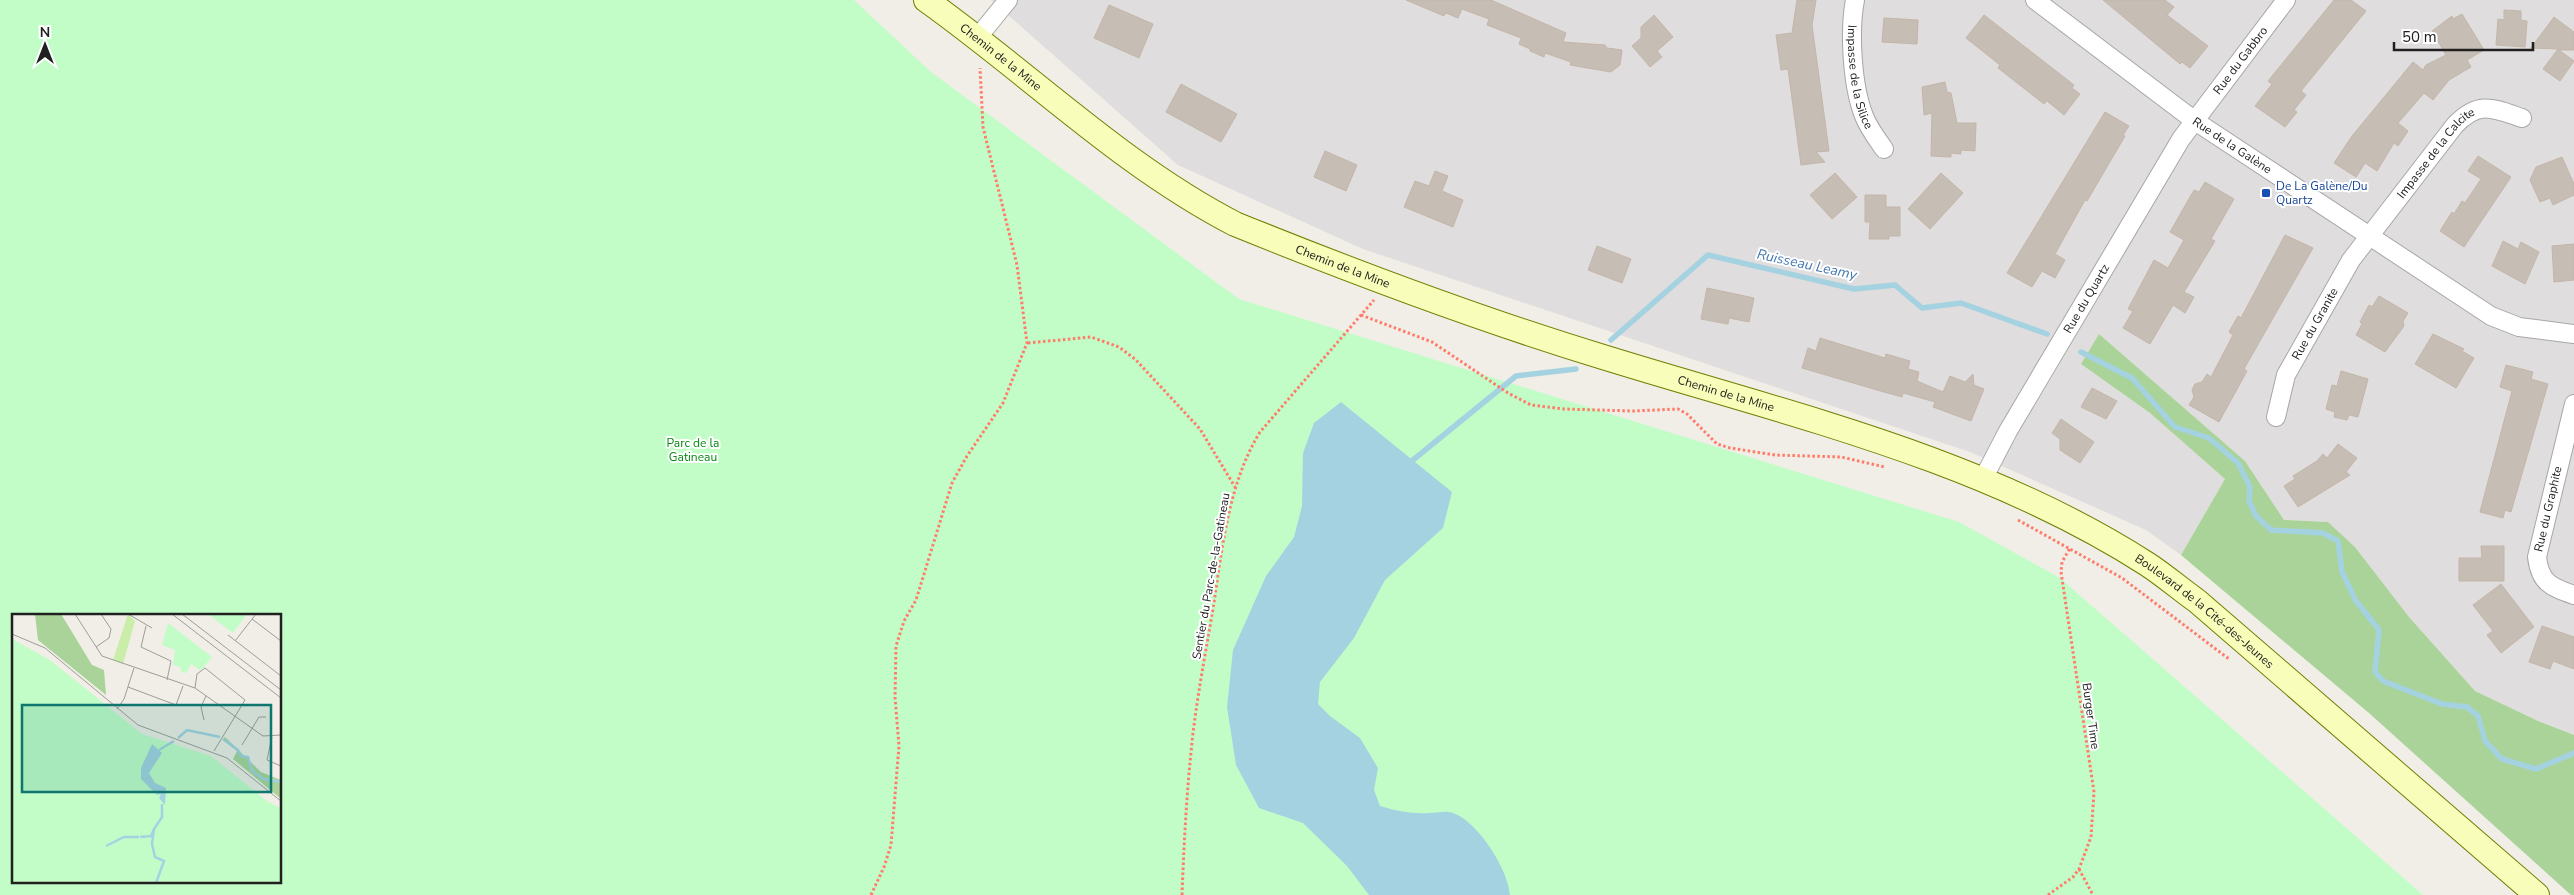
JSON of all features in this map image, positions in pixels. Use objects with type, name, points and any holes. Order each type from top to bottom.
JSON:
[{"type":"street","name":"Chemin de la Mine","points":[[926,0],[978,37],[1119,152],[1203,207],[1235,224],[1389,283],[1584,351],[1816,422]]},
{"type":"street","points":[[978,37],[1008,0]]},
{"type":"street","name":"Impasse de la Silice","points":[[1855,0],[1851,40],[1860,104],[1865,118],[1884,149]]},
{"type":"street","name":"Rue de la Galène","points":[[2034,0],[2195,121],[2367,236],[2496,319],[2527,329],[2574,334]]},
{"type":"street","name":"Rue du Gabbro","points":[[2195,121],[2286,0]]},
{"type":"street","name":"Impasse de la Calcite","points":[[2367,236],[2463,117],[2473,110],[2485,107],[2522,118]]},
{"type":"street","name":"Rue du Quartz","points":[[1983,479],[2008,431],[2181,140],[2195,121]]},
{"type":"street","name":"Rue du Granite","points":[[2276,417],[2286,375],[2351,260],[2367,236]]},
{"type":"street","name":"Rue du Graphite","points":[[2574,404],[2537,557],[2538,569],[2550,586],[2574,596]]},
{"type":"street","name":"Boulevard de la Cité-des-Jeunes","points":[[1816,422],[1918,455],[1983,479],[2027,498],[2150,566],[2197,602],[2537,895]]},
{"type":"path","points":[[871,895],[884,867],[891,845],[899,746],[895,697],[896,646],[904,621],[916,600],[922,583],[952,483],[967,456],[1003,403],[1028,343],[1017,265],[983,127],[978,37]]},
{"type":"path","name":"Sentier du Parc-de-la-Gatineau","points":[[1182,895],[1185,818],[1194,732],[1220,560],[1235,488],[1248,452],[1260,432],[1389,283]]},
{"type":"path","points":[[1361,315],[1432,342],[1508,394],[1531,405],[1564,409],[1633,411],[1678,409],[1687,414],[1717,444],[1730,448],[1775,455],[1841,457],[1888,468]]},
{"type":"path","points":[[1028,343],[1091,337],[1120,347],[1135,359],[1200,429],[1235,488]]},
{"type":"path","points":[[2009,515],[2122,578],[2233,662]]},
{"type":"path","name":"Burger Time","points":[[2048,895],[2073,878],[2091,837],[2094,792],[2061,572],[2062,562],[2082,528]]},
{"type":"path","points":[[2079,868],[2093,895]]},
{"type":"shaded area","points":[[991,0],[2574,0],[2574,735],[2538,721],[2475,691],[2409,617],[2355,547],[2328,522],[2284,520],[2245,461],[2099,334],[2081,364],[2150,413],[2225,479],[2181,555],[2146,530],[1970,452],[1363,249],[1178,165]]},
{"type":"green space","name":"Parc de la Gatineau","points":[[0,0],[854,0],[931,72],[1239,299],[1959,522],[2060,578],[2423,895],[0,895]]},
{"type":"green space","points":[[2099,334],[2245,461],[2284,520],[2328,522],[2355,547],[2409,617],[2475,691],[2538,721],[2574,735],[2574,895],[2571,895],[2369,713],[2181,555],[2225,479],[2150,413],[2081,364]]},
{"type":"water","points":[[1341,402],[1452,492],[1443,528],[1385,580],[1354,638],[1320,682],[1318,704],[1330,716],[1360,738],[1378,768],[1374,790],[1380,806],[1411,813],[1449,812],[1459,816],[1479,833],[1489,846],[1504,872],[1510,895],[1369,895],[1347,866],[1303,823],[1259,808],[1236,765],[1227,707],[1233,650],[1266,576],[1294,537],[1302,506],[1303,453],[1314,423]]},
{"type":"building","points":[[1406,0],[1491,0],[1566,33],[1563,42],[1605,45],[1607,48],[1622,50],[1620,65],[1611,72],[1570,65],[1571,62],[1545,53],[1544,57],[1530,51],[1530,49],[1519,44],[1521,38],[1487,25],[1489,19],[1462,9],[1458,18],[1446,13],[1444,16]]},
{"type":"building","points":[[1797,0],[1816,0],[1812,25],[1829,151],[1816,152],[1825,162],[1801,165],[1788,69],[1781,70],[1776,35],[1792,33]]},
{"type":"building","points":[[2103,0],[2165,0],[2174,7],[2167,15],[2208,46],[2190,68],[2182,62],[2180,64]]},
{"type":"building","points":[[2334,0],[2351,0],[2366,11],[2301,91],[2306,95],[2294,110],[2297,112],[2285,127],[2255,106],[2272,84],[2268,81]]},
{"type":"building","points":[[1109,5],[1153,24],[1139,58],[1094,38]]},
{"type":"building","points":[[2504,10],[2521,11],[2521,20],[2527,21],[2525,47],[2496,45],[2498,19],[2504,20]]},
{"type":"building","points":[[2462,14],[2484,50],[2467,60],[2471,67],[2449,80],[2433,100],[2424,93],[2398,123],[2408,131],[2398,146],[2394,143],[2377,171],[2365,163],[2356,177],[2334,163],[2352,136],[2413,62],[2423,70],[2426,65],[2446,55],[2432,31],[2452,16],[2453,19]]},
{"type":"building","points":[[1654,15],[1673,37],[1657,51],[1662,57],[1650,67],[1632,46],[1641,38],[1641,27]]},
{"type":"building","points":[[1984,15],[2074,85],[2072,88],[2080,94],[2064,115],[2047,101],[2044,104],[1998,68],[2000,65],[1966,38]]},
{"type":"building","points":[[2554,17],[2574,32],[2574,50],[2559,50],[2574,61],[2560,81],[2543,69],[2558,49],[2531,48]]},
{"type":"building","points":[[1884,18],[1918,20],[1917,44],[1882,42]]},
{"type":"building","points":[[1945,82],[1947,92],[1951,93],[1957,123],[1976,123],[1975,151],[1961,150],[1961,154],[1951,153],[1951,157],[1931,156],[1932,113],[1924,115],[1922,87]]},
{"type":"building","points":[[1181,84],[1237,114],[1221,142],[1166,112]]},
{"type":"building","points":[[2105,112],[2129,126],[2123,135],[2125,136],[2087,201],[2085,200],[2055,254],[2065,260],[2055,278],[2042,271],[2032,287],[2007,273]]},
{"type":"building","points":[[1325,151],[1357,165],[1346,191],[1314,177]]},
{"type":"building","points":[[2478,156],[2511,177],[2464,247],[2440,231],[2452,212],[2454,214],[2462,201],[2465,203],[2481,179],[2468,171]]},
{"type":"building","points":[[2562,157],[2574,184],[2574,195],[2553,205],[2550,198],[2540,202],[2530,180],[2536,167]]},
{"type":"building","points":[[1435,171],[1448,176],[1442,191],[1463,200],[1453,227],[1404,207],[1415,181],[1429,186]]},
{"type":"building","points":[[1835,173],[1857,197],[1832,219],[1810,195]]},
{"type":"building","points":[[1941,173],[1963,193],[1930,229],[1908,209]]},
{"type":"building","points":[[2205,182],[2234,199],[2211,239],[2215,241],[2184,292],[2194,297],[2185,313],[2173,305],[2150,344],[2123,328],[2133,311],[2128,309],[2154,260],[2168,268],[2184,240],[2170,232],[2194,190],[2199,192]]},
{"type":"building","points":[[1865,195],[1886,195],[1886,207],[1900,207],[1900,236],[1889,236],[1889,239],[1869,239],[1870,222],[1865,222]]},
{"type":"building","points":[[2285,235],[2313,248],[2244,369],[2247,371],[2219,422],[2189,405],[2194,397],[2192,390],[2195,384],[2202,382],[2207,374],[2211,377],[2233,335],[2229,332],[2238,316],[2241,318]]},
{"type":"building","points":[[2503,241],[2518,249],[2521,242],[2539,252],[2525,284],[2492,266]]},
{"type":"building","points":[[2574,244],[2574,280],[2554,282],[2552,246]]},
{"type":"building","points":[[1597,246],[1631,259],[1622,283],[1588,270]]},
{"type":"building","points":[[1707,288],[1754,298],[1749,322],[1729,318],[1728,324],[1701,319]]},
{"type":"building","points":[[2379,296],[2408,313],[2403,321],[2404,326],[2385,352],[2356,335],[2369,305],[2372,307]]},
{"type":"building","points":[[2433,334],[2464,349],[2462,351],[2474,358],[2456,388],[2415,364]]},
{"type":"building","points":[[1820,338],[1885,358],[1886,354],[1910,361],[1908,369],[1919,372],[1917,381],[1943,392],[1950,376],[1965,382],[1973,374],[1974,385],[1984,389],[1971,421],[1933,407],[1935,402],[1903,393],[1902,397],[1802,368],[1808,348],[1816,351]]},
{"type":"building","points":[[2506,365],[2533,372],[2531,379],[2548,384],[2511,512],[2505,510],[2503,518],[2480,512],[2512,391],[2500,387]]},
{"type":"building","points":[[2341,371],[2368,379],[2358,417],[2349,415],[2347,420],[2334,417],[2335,412],[2326,409],[2332,385],[2337,386]]},
{"type":"building","points":[[2092,388],[2117,401],[2106,419],[2081,407]]},
{"type":"building","points":[[2061,419],[2094,442],[2080,463],[2060,450],[2060,439],[2052,433]]},
{"type":"building","points":[[2338,444],[2357,458],[2346,472],[2350,475],[2298,507],[2284,486],[2295,479],[2293,476],[2317,461],[2323,454],[2327,458]]},
{"type":"building","points":[[2481,546],[2504,546],[2504,581],[2459,581],[2459,558],[2482,558]]},
{"type":"building","points":[[2501,584],[2534,627],[2501,653],[2487,635],[2493,631],[2473,605]]},
{"type":"building","points":[[2542,626],[2574,637],[2574,669],[2553,661],[2550,669],[2529,662]]},
{"type":"waterway","name":"Ruisseau Leamy","points":[[1611,340],[1708,255],[1854,289],[1895,285],[1922,308],[1961,303],[2047,334]]},
{"type":"waterway","name":"Ruisseau Leamy","points":[[2081,352],[2132,378],[2175,427],[2209,438],[2238,463],[2250,487],[2249,501],[2256,516],[2271,530],[2323,533],[2338,541],[2342,572],[2356,601],[2379,630],[2375,672],[2383,681],[2442,704],[2467,707],[2478,716],[2485,741],[2502,759],[2536,769],[2574,753]]},
{"type":"waterway","name":"Ruisseau Leamy","points":[[1413,460],[1516,376],[1576,369]]},
{"type":"place","name":"De La Galène/Du Quartz","points":[[2266,193]]}]
